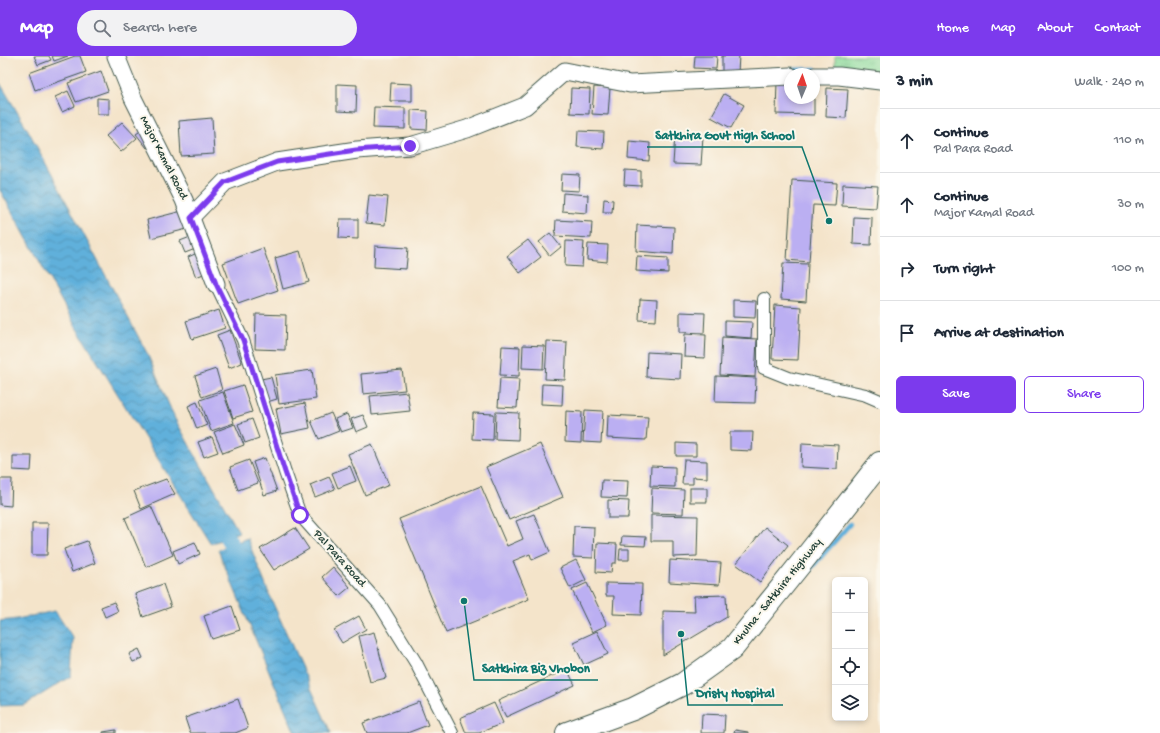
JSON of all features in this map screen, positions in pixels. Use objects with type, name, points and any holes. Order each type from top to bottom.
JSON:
[{"type":"highway","name":"Khulna - Satkhira Highway","points":[[567,733],[633,709],[683,684],[732,649],[880,464]]},
{"type":"street","name":"Major Kamal Road","points":[[116,56],[133,98],[184,200],[216,284]]},
{"type":"street","points":[[191,218],[225,182],[277,162],[356,150],[410,146],[467,129],[524,106],[565,71],[630,84],[784,76]]},
{"type":"street","points":[[820,76],[839,76],[880,81]]},
{"type":"street","name":"Pal Para Road","points":[[216,284],[243,340],[300,515],[380,604],[416,662],[452,733]]},
{"type":"street","points":[[764,299],[764,368],[789,378],[866,395],[880,401]]},
{"type":"green space","points":[[835,56],[880,56],[880,71],[835,69]]},
{"type":"water","points":[[0,83],[28,130],[147,353],[175,419],[239,532],[211,544],[77,329],[0,190]]},
{"type":"water","points":[[247,538],[272,601],[331,733],[295,733],[218,550]]},
{"type":"water","points":[[55,611],[73,638],[71,676],[25,705],[0,706],[0,621]]},
{"type":"building","points":[[34,56],[49,56],[51,60],[38,65]]},
{"type":"building","points":[[52,56],[68,56],[54,61]]},
{"type":"building","points":[[75,56],[80,56],[86,72],[35,90],[29,73]]},
{"type":"building","points":[[695,56],[717,56],[716,69],[694,68]]},
{"type":"building","points":[[722,56],[739,56],[738,72],[722,71]]},
{"type":"building","points":[[101,71],[108,91],[76,102],[68,83]]},
{"type":"building","points":[[777,81],[784,81],[784,104],[814,104],[814,115],[776,114]]},
{"type":"building","points":[[391,83],[412,84],[412,101],[390,101]]},
{"type":"building","points":[[337,84],[357,85],[356,112],[337,111]]},
{"type":"building","points":[[594,87],[610,88],[608,115],[592,114]]},
{"type":"building","points":[[571,88],[590,89],[589,114],[570,113]]},
{"type":"building","points":[[827,88],[848,89],[846,118],[826,117]]},
{"type":"building","points":[[68,91],[75,106],[62,112],[55,97]]},
{"type":"building","points":[[724,94],[744,105],[731,128],[711,117]]},
{"type":"building","points":[[97,98],[109,99],[109,114],[97,114]]},
{"type":"building","points":[[374,107],[405,108],[405,129],[373,128]]},
{"type":"building","points":[[411,110],[428,111],[427,130],[411,129]]},
{"type":"building","points":[[212,118],[214,154],[181,156],[179,121]]},
{"type":"building","points":[[122,122],[137,138],[121,152],[106,136]]},
{"type":"building","points":[[145,128],[156,141],[147,148],[136,134]]},
{"type":"building","points":[[578,131],[604,132],[603,149],[577,147]]},
{"type":"building","points":[[675,134],[703,136],[701,165],[673,164]]},
{"type":"building","points":[[629,141],[650,143],[649,161],[628,159]]},
{"type":"building","points":[[625,170],[641,171],[641,186],[624,185]]},
{"type":"building","points":[[562,174],[580,175],[579,191],[561,190]]},
{"type":"building","points":[[792,180],[837,183],[835,206],[813,205],[809,262],[787,260]]},
{"type":"building","points":[[843,184],[878,186],[876,208],[842,206]]},
{"type":"building","points":[[563,193],[588,195],[587,213],[562,211]]},
{"type":"building","points":[[369,195],[388,197],[385,225],[366,223]]},
{"type":"building","points":[[604,199],[613,200],[612,212],[603,212]]},
{"type":"building","points":[[182,211],[187,229],[151,238],[147,220]]},
{"type":"building","points":[[854,217],[872,218],[871,245],[853,244]]},
{"type":"building","points":[[340,219],[358,219],[358,239],[339,238]]},
{"type":"building","points":[[556,220],[592,222],[591,238],[555,236]]},
{"type":"building","points":[[637,225],[674,227],[673,254],[636,251]]},
{"type":"building","points":[[550,233],[561,247],[550,256],[539,242]]},
{"type":"building","points":[[193,236],[198,248],[185,253],[180,241]]},
{"type":"building","points":[[528,240],[541,257],[520,273],[507,256]]},
{"type":"building","points":[[566,241],[584,242],[582,267],[565,266]]},
{"type":"building","points":[[588,244],[608,245],[607,262],[587,260]]},
{"type":"building","points":[[375,246],[408,248],[406,269],[374,267]]},
{"type":"building","points":[[263,248],[278,290],[238,304],[223,263]]},
{"type":"building","points":[[202,251],[211,271],[196,277],[188,257]]},
{"type":"building","points":[[300,251],[309,282],[283,289],[275,258]]},
{"type":"building","points":[[637,256],[668,258],[668,273],[636,271]]},
{"type":"building","points":[[783,263],[808,264],[806,301],[781,299]]},
{"type":"building","points":[[640,299],[657,300],[656,321],[639,320]]},
{"type":"building","points":[[733,300],[756,301],[755,318],[733,317]]},
{"type":"building","points":[[775,305],[801,307],[798,360],[772,359]]},
{"type":"building","points":[[219,310],[225,328],[192,339],[186,321]]},
{"type":"building","points":[[680,312],[705,313],[704,333],[680,332]]},
{"type":"building","points":[[256,314],[286,315],[285,350],[255,349]]},
{"type":"building","points":[[725,321],[752,322],[751,338],[725,336]]},
{"type":"building","points":[[230,330],[242,363],[229,368],[217,335]]},
{"type":"building","points":[[685,334],[706,335],[705,358],[684,357]]},
{"type":"building","points":[[722,337],[757,339],[755,377],[720,375]]},
{"type":"building","points":[[547,341],[567,342],[565,380],[545,379]]},
{"type":"building","points":[[523,345],[544,346],[543,369],[522,368]]},
{"type":"building","points":[[502,346],[520,347],[519,376],[500,375]]},
{"type":"building","points":[[647,352],[681,354],[680,379],[646,377]]},
{"type":"building","points":[[216,369],[222,390],[202,397],[195,376]]},
{"type":"building","points":[[312,370],[316,399],[279,404],[275,375]]},
{"type":"building","points":[[402,370],[405,390],[363,394],[361,374]]},
{"type":"building","points":[[716,376],[756,378],[755,403],[715,402]]},
{"type":"building","points":[[271,377],[277,399],[267,402],[261,379]]},
{"type":"building","points":[[500,378],[519,379],[517,408],[498,407]]},
{"type":"building","points":[[542,384],[563,385],[562,405],[541,404]]},
{"type":"building","points":[[243,385],[252,412],[233,418],[224,391]]},
{"type":"building","points":[[223,392],[234,423],[211,431],[200,400]]},
{"type":"building","points":[[407,392],[410,411],[372,415],[370,396]]},
{"type":"building","points":[[197,402],[207,425],[197,429],[188,406]]},
{"type":"building","points":[[305,403],[310,428],[281,434],[276,409]]},
{"type":"building","points":[[585,410],[603,411],[601,443],[583,442]]},
{"type":"building","points":[[566,411],[582,412],[581,443],[565,442]]},
{"type":"building","points":[[496,412],[519,413],[518,440],[495,439]]},
{"type":"building","points":[[331,413],[339,431],[319,439],[311,421]]},
{"type":"building","points":[[473,413],[494,414],[493,440],[472,439]]},
{"type":"building","points":[[347,414],[353,428],[341,432],[335,419]]},
{"type":"building","points":[[363,415],[368,427],[356,432],[351,419]]},
{"type":"building","points":[[608,415],[648,417],[646,440],[607,438]]},
{"type":"building","points":[[252,419],[259,438],[245,443],[238,424]]},
{"type":"building","points":[[235,424],[244,445],[223,453],[214,432]]},
{"type":"building","points":[[730,432],[753,432],[752,451],[730,450]]},
{"type":"building","points":[[212,437],[218,452],[204,457],[198,442]]},
{"type":"building","points":[[676,443],[696,444],[696,456],[676,456]]},
{"type":"building","points":[[802,443],[838,445],[837,469],[801,467]]},
{"type":"building","points":[[372,444],[389,485],[365,495],[348,454]]},
{"type":"building","points":[[540,444],[563,497],[509,520],[486,467]]},
{"type":"building","points":[[13,456],[32,456],[31,471],[13,470]]},
{"type":"building","points":[[265,458],[277,491],[264,495],[253,462]]},
{"type":"building","points":[[249,460],[258,483],[238,490],[230,467]]},
{"type":"building","points":[[684,460],[707,461],[707,478],[693,477],[693,484],[682,484]]},
{"type":"building","points":[[350,466],[356,481],[338,488],[332,473]]},
{"type":"building","points":[[651,466],[675,467],[675,487],[650,486]]},
{"type":"building","points":[[329,477],[335,489],[315,497],[310,485]]},
{"type":"building","points":[[0,479],[12,479],[11,506],[0,505]]},
{"type":"building","points":[[166,479],[175,494],[141,509],[134,491]]},
{"type":"building","points":[[602,480],[628,481],[627,498],[601,497]]},
{"type":"building","points":[[481,486],[507,546],[523,539],[516,521],[534,514],[550,552],[532,560],[530,554],[513,561],[529,599],[446,633],[399,519]]},
{"type":"building","points":[[652,488],[684,490],[683,514],[651,513]]},
{"type":"building","points":[[690,488],[707,488],[707,502],[690,502]]},
{"type":"building","points":[[608,500],[629,501],[628,518],[608,518]]},
{"type":"building","points":[[151,506],[173,555],[146,567],[125,518]]},
{"type":"building","points":[[651,515],[698,516],[697,556],[673,557],[673,541],[651,541]]},
{"type":"building","points":[[32,523],[48,523],[47,555],[32,555]]},
{"type":"building","points":[[574,526],[594,527],[593,558],[573,557]]},
{"type":"building","points":[[765,527],[788,545],[760,582],[736,564]]},
{"type":"building","points":[[295,528],[309,549],[274,570],[260,549]]},
{"type":"building","points":[[622,536],[646,537],[645,546],[621,545]]},
{"type":"building","points":[[87,541],[95,563],[72,572],[64,549]]},
{"type":"building","points":[[195,542],[200,554],[178,564],[173,551]]},
{"type":"building","points":[[597,543],[617,544],[616,563],[612,563],[611,573],[596,572]]},
{"type":"building","points":[[620,549],[629,549],[629,560],[619,560]]},
{"type":"building","points":[[576,560],[586,580],[570,588],[560,568]]},
{"type":"building","points":[[670,560],[721,563],[719,585],[669,582]]},
{"type":"building","points":[[333,567],[350,587],[339,596],[322,577]]},
{"type":"building","points":[[587,583],[607,625],[592,632],[572,590]]},
{"type":"building","points":[[606,583],[642,584],[641,615],[613,614],[614,596],[606,596]]},
{"type":"building","points":[[163,584],[171,607],[143,617],[135,594]]},
{"type":"building","points":[[726,595],[727,617],[663,655],[663,611],[695,612],[694,596]]},
{"type":"building","points":[[114,602],[118,611],[105,617],[101,607]]},
{"type":"building","points":[[232,606],[240,630],[212,639],[204,616]]},
{"type":"building","points":[[359,616],[366,629],[342,643],[334,630]]},
{"type":"building","points":[[597,631],[608,654],[584,665],[573,642]]},
{"type":"building","points":[[374,632],[386,678],[370,682],[359,636]]},
{"type":"building","points":[[139,649],[143,658],[133,662],[129,654]]},
{"type":"building","points":[[567,669],[575,685],[506,717],[498,701]]},
{"type":"building","points":[[238,699],[248,728],[235,733],[190,733],[185,718]]},
{"type":"building","points":[[419,702],[428,725],[407,733],[367,733],[363,723]]},
{"type":"building","points":[[494,703],[503,723],[479,733],[466,733],[460,718]]},
{"type":"building","points":[[702,714],[725,715],[724,733],[701,733]]},
{"type":"building","points":[[116,730],[116,733],[103,733],[103,732]]},
{"type":"building","points":[[735,730],[748,732],[748,733],[734,733]]},
{"type":"waterway","points":[[216,520],[235,550],[241,564]]},
{"type":"waterway","points":[[801,580],[850,524]]},
{"type":"place","name":"Satkhira Govt High School","points":[[829,221]]},
{"type":"place","name":"Satkhira Biz Vhobon","points":[[464,601]]},
{"type":"place","name":"Dristy Hospital","points":[[681,634]]},
{"type":"route","points":[[300,515],[243,340],[216,284],[191,218],[225,182],[277,162],[356,150],[410,146]]}]
